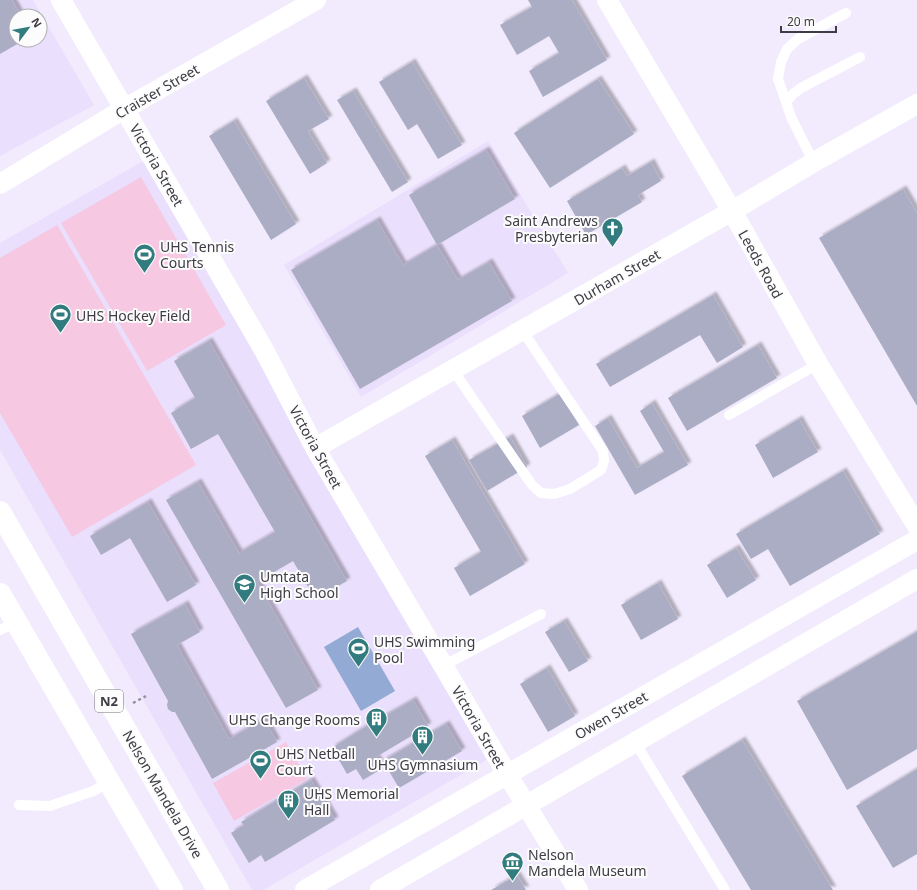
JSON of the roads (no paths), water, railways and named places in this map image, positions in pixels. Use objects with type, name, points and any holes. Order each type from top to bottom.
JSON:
[{"type":"highway","name":"Nelson Mandela Drive","points":[[0,512],[218,890]]},
{"type":"highway","points":[[0,594],[8,626],[110,782],[172,890]]},
{"type":"street","name":"Victoria Street","points":[[61,0],[264,350],[315,448],[507,774],[578,890]]},
{"type":"street","name":"Craister Street","points":[[0,184],[124,109],[316,0]]},
{"type":"street","name":"Leeds Road","points":[[607,0],[732,211],[818,364],[917,526]]},
{"type":"street","name":"Durham Street","points":[[315,448],[917,104]]},
{"type":"street","name":"Owen Street","points":[[305,890],[917,540]]},
{"type":"street","points":[[380,890],[917,579]]},
{"type":"lane","points":[[814,163],[791,117],[778,79],[781,62],[787,49],[798,38],[846,13]]},
{"type":"lane","points":[[786,102],[792,94],[801,88],[860,56]]},
{"type":"lane","points":[[452,370],[532,485],[541,493],[554,494],[570,489],[601,470],[604,461],[603,451],[522,330]]},
{"type":"lane","points":[[729,415],[818,364]]},
{"type":"lane","points":[[443,666],[541,614]]},
{"type":"lane","points":[[635,742],[725,890]]},
{"type":"lane","points":[[19,805],[50,806],[93,791],[110,782]]},
{"type":"water","name":"UHS Swimming Pool","points":[[358,627],[395,691],[361,711],[324,647]]},
{"type":"place","name":"Saint Andrews Presbyterian","points":[[613,248]]},
{"type":"place","name":"UHS Tennis Courts","points":[[144,274]]},
{"type":"place","name":"UHS Hockey Field","points":[[60,334]]},
{"type":"place","name":"Umtata High School","points":[[244,604]]},
{"type":"place","name":"UHS Swimming Pool","points":[[359,668]]},
{"type":"place","name":"UHS Change Rooms","points":[[376,738]]},
{"type":"place","name":"UHS Gymnasium","points":[[423,756]]},
{"type":"place","name":"UHS Netball Court","points":[[260,780]]},
{"type":"place","name":"UHS Memorial Hall","points":[[288,820]]},
{"type":"place","name":"Nelson Mandela Museum","points":[[513,882]]}]
